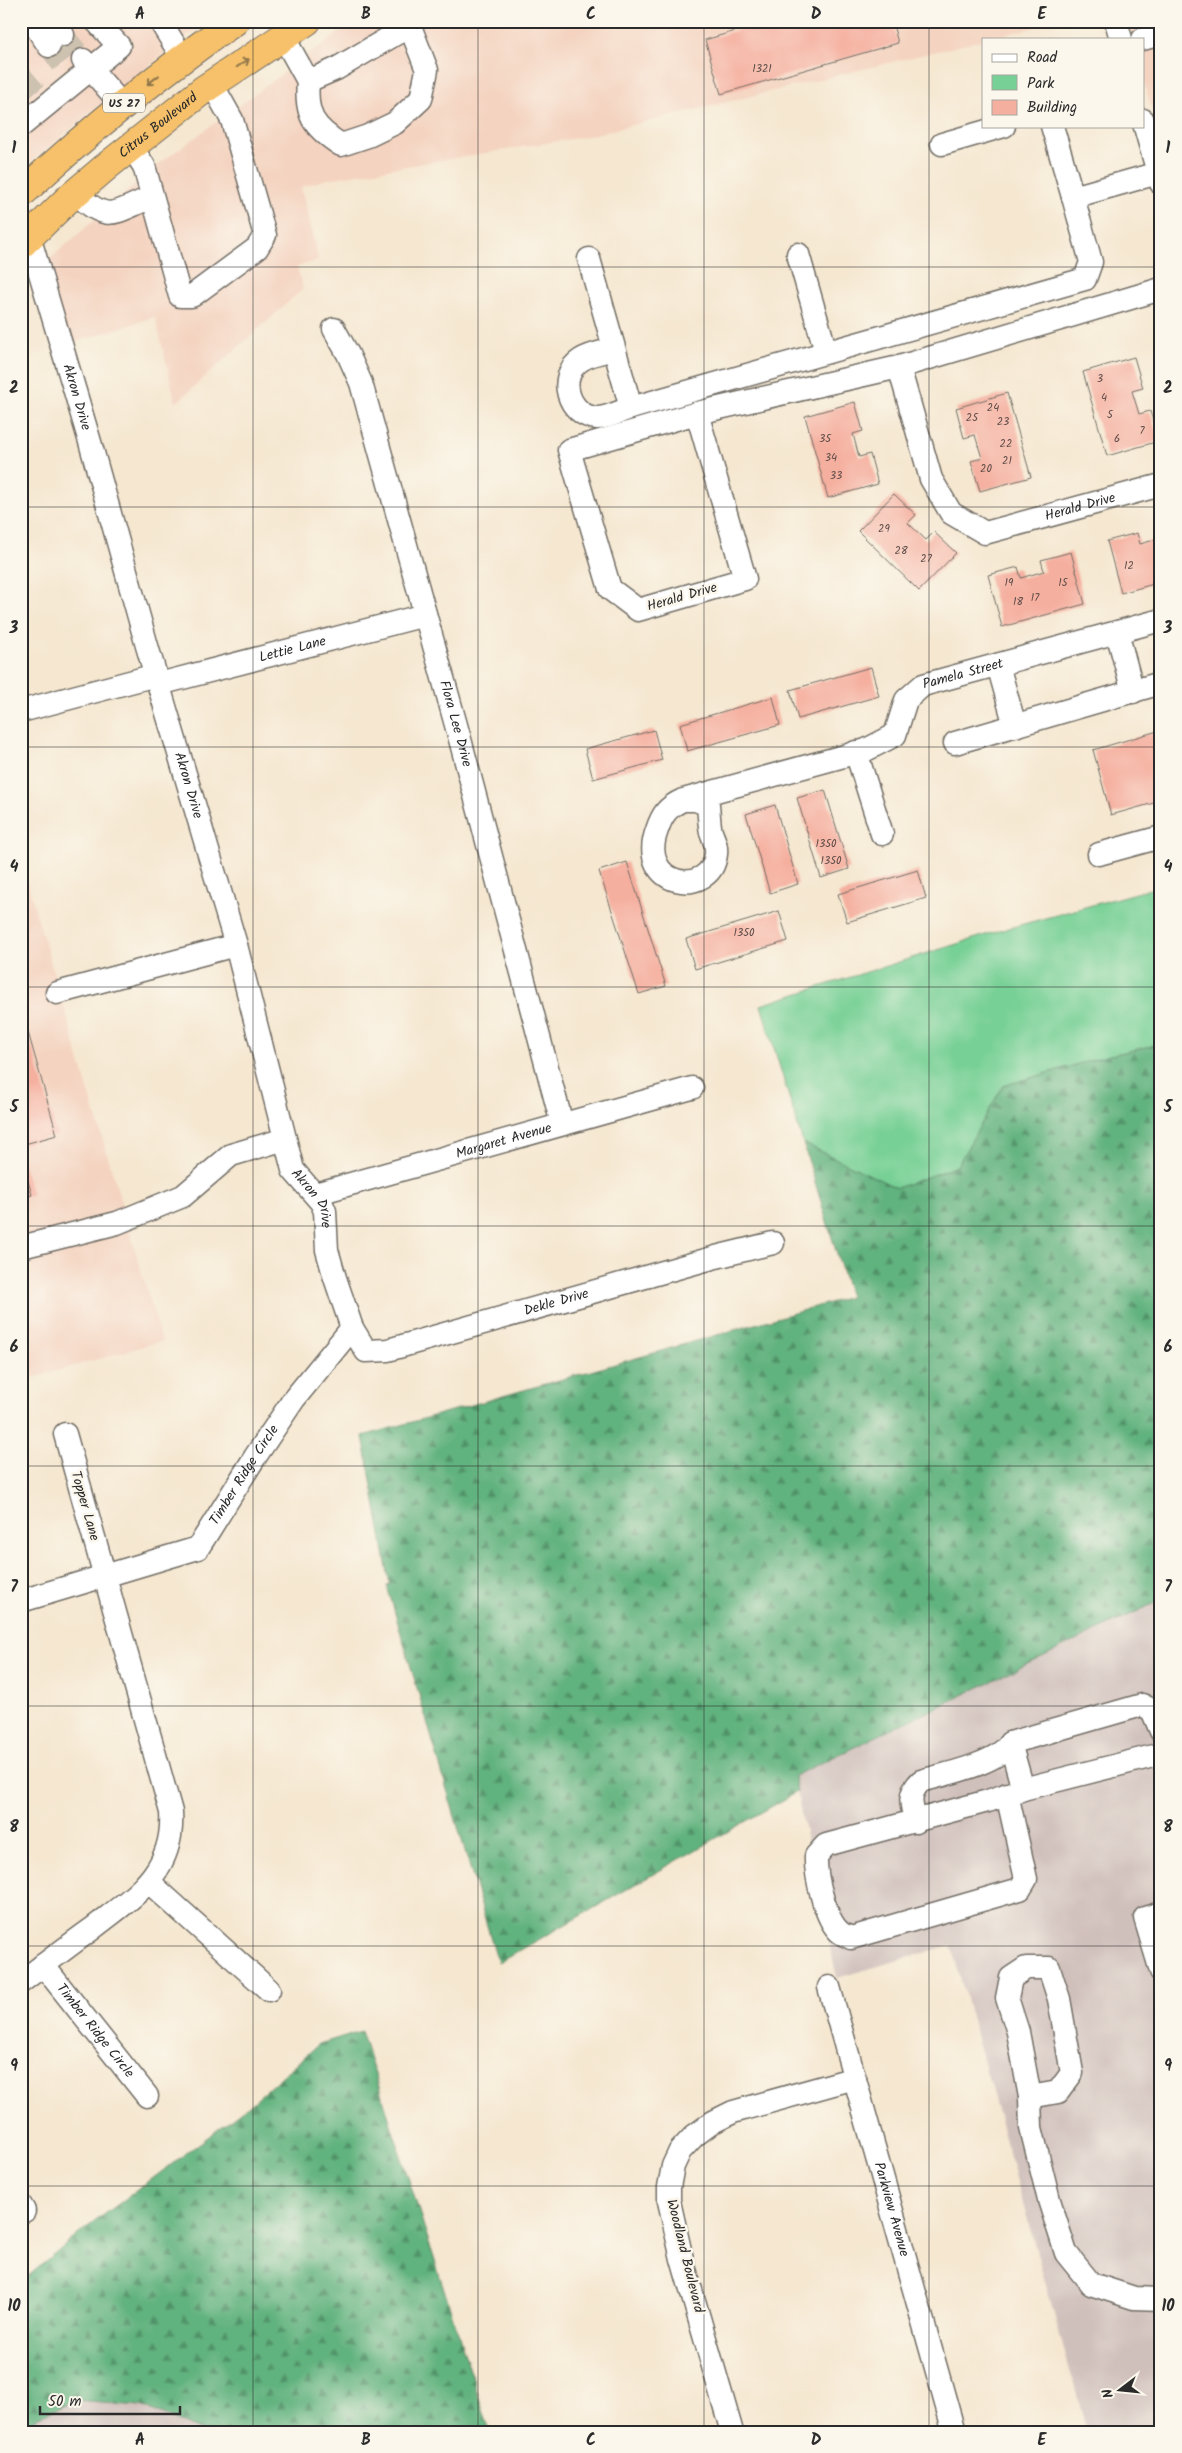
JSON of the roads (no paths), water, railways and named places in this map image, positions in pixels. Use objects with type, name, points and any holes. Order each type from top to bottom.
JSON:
[{"type":"highway","name":"US 27","points":[[23,186],[182,57],[235,21]]},
{"type":"highway","name":"Citrus Boulevard","points":[[24,240],[106,166],[132,148],[212,84],[307,21]]},
{"type":"highway","points":[[24,240],[71,179],[149,116],[170,92],[179,78],[182,57]]},
{"type":"street","points":[[160,21],[182,57]]},
{"type":"street","points":[[308,81],[336,69],[399,32],[401,21]]},
{"type":"street","points":[[283,36],[308,81],[306,101],[312,120],[325,135],[341,145],[368,136],[394,123],[421,98],[427,70],[408,21]]},
{"type":"street","points":[[1116,21],[1121,38]]},
{"type":"street","points":[[21,126],[41,101],[79,70],[119,46],[107,25]]},
{"type":"street","points":[[1144,39],[1161,34]]},
{"type":"street","points":[[79,70],[122,105]]},
{"type":"street","points":[[132,148],[144,166],[180,296],[192,296],[257,248],[264,235],[232,120],[212,84]]},
{"type":"street","points":[[1073,197],[1159,178],[1144,121],[1161,120]]},
{"type":"street","points":[[942,144],[997,128]]},
{"type":"street","points":[[614,349],[588,356],[579,361],[569,374],[567,391],[575,408],[589,416],[606,417],[631,408],[1085,279],[1091,262],[1053,128]]},
{"type":"street","points":[[75,193],[99,212],[109,214],[152,197]]},
{"type":"street","name":"Akron Drive","points":[[24,240],[236,945],[293,1170],[315,1194],[325,1211],[328,1250],[352,1328]]},
{"type":"street","points":[[798,254],[826,352]]},
{"type":"street","points":[[589,259],[631,408]]},
{"type":"street","name":"Herald Drive","points":[[697,413],[745,579],[638,610],[610,589],[569,450],[697,413],[899,367],[1161,289]]},
{"type":"street","name":"Flora Lee Drive","points":[[334,329],[348,354],[361,384],[562,1124]]},
{"type":"street","name":"Herald Drive","points":[[899,367],[931,479],[951,513],[985,533],[1161,486]]},
{"type":"street","name":"Lettie Lane","points":[[21,711],[425,615]]},
{"type":"street","name":"Pamela Street","points":[[683,800],[856,752],[896,735],[906,700],[923,685],[1161,620]]},
{"type":"street","points":[[1117,632],[1132,692]]},
{"type":"street","points":[[998,665],[1016,726]]},
{"type":"street","points":[[956,743],[1161,683]]},
{"type":"street","points":[[856,752],[882,834]]},
{"type":"street","points":[[1098,854],[1161,837]]},
{"type":"street","points":[[56,993],[236,945]]},
{"type":"street","name":"Margaret Avenue","points":[[315,1194],[692,1088]]},
{"type":"street","points":[[21,1247],[117,1223],[150,1210],[183,1196],[231,1155],[285,1139]]},
{"type":"street","name":"Dekle Drive","points":[[352,1328],[366,1351],[388,1350],[716,1257],[772,1243]]},
{"type":"street","name":"Timber Ridge Circle","points":[[21,1601],[198,1548],[294,1399],[352,1328]]},
{"type":"street","name":"Topper Lane","points":[[65,1434],[105,1577]]},
{"type":"street","points":[[21,1982],[140,1892],[161,1863],[168,1847],[172,1825],[171,1812],[105,1577]]},
{"type":"street","points":[[916,1822],[910,1801],[913,1788],[921,1781],[987,1760],[1005,1751],[1010,1743],[1142,1705],[1152,1710],[1161,1731]]},
{"type":"street","points":[[1010,1743],[1015,1792],[1026,1879],[1020,1889],[852,1938],[841,1933],[830,1920],[815,1869],[816,1856],[826,1846],[916,1822],[1015,1792],[1161,1754]]},
{"type":"street","points":[[149,1882],[269,1990]]},
{"type":"street","points":[[1161,1913],[1145,1918],[1161,1971]]},
{"type":"street","name":"Timber Ridge Circle","points":[[43,1965],[147,2096]]},
{"type":"street","points":[[1030,2096],[1058,2092],[1072,2073],[1059,1998],[1048,1968],[1026,1968],[1012,1978],[1007,1998],[1018,2032],[1030,2096],[1031,2128],[1049,2200],[1066,2253],[1091,2284],[1134,2298],[1161,2299]]},
{"type":"street","name":"Parkview Avenue","points":[[829,1987],[954,2432]]},
{"type":"street","name":"Woodland Boulevard","points":[[732,2432],[682,2259],[671,2211],[669,2187],[673,2166],[680,2152],[694,2136],[713,2122],[733,2112],[855,2078]]},
{"type":"tunnel","points":[[63,35],[83,60]]},
{"type":"tunnel","points":[[49,46],[68,72]]},
{"type":"tunnel","points":[[21,76],[37,95]]}]
